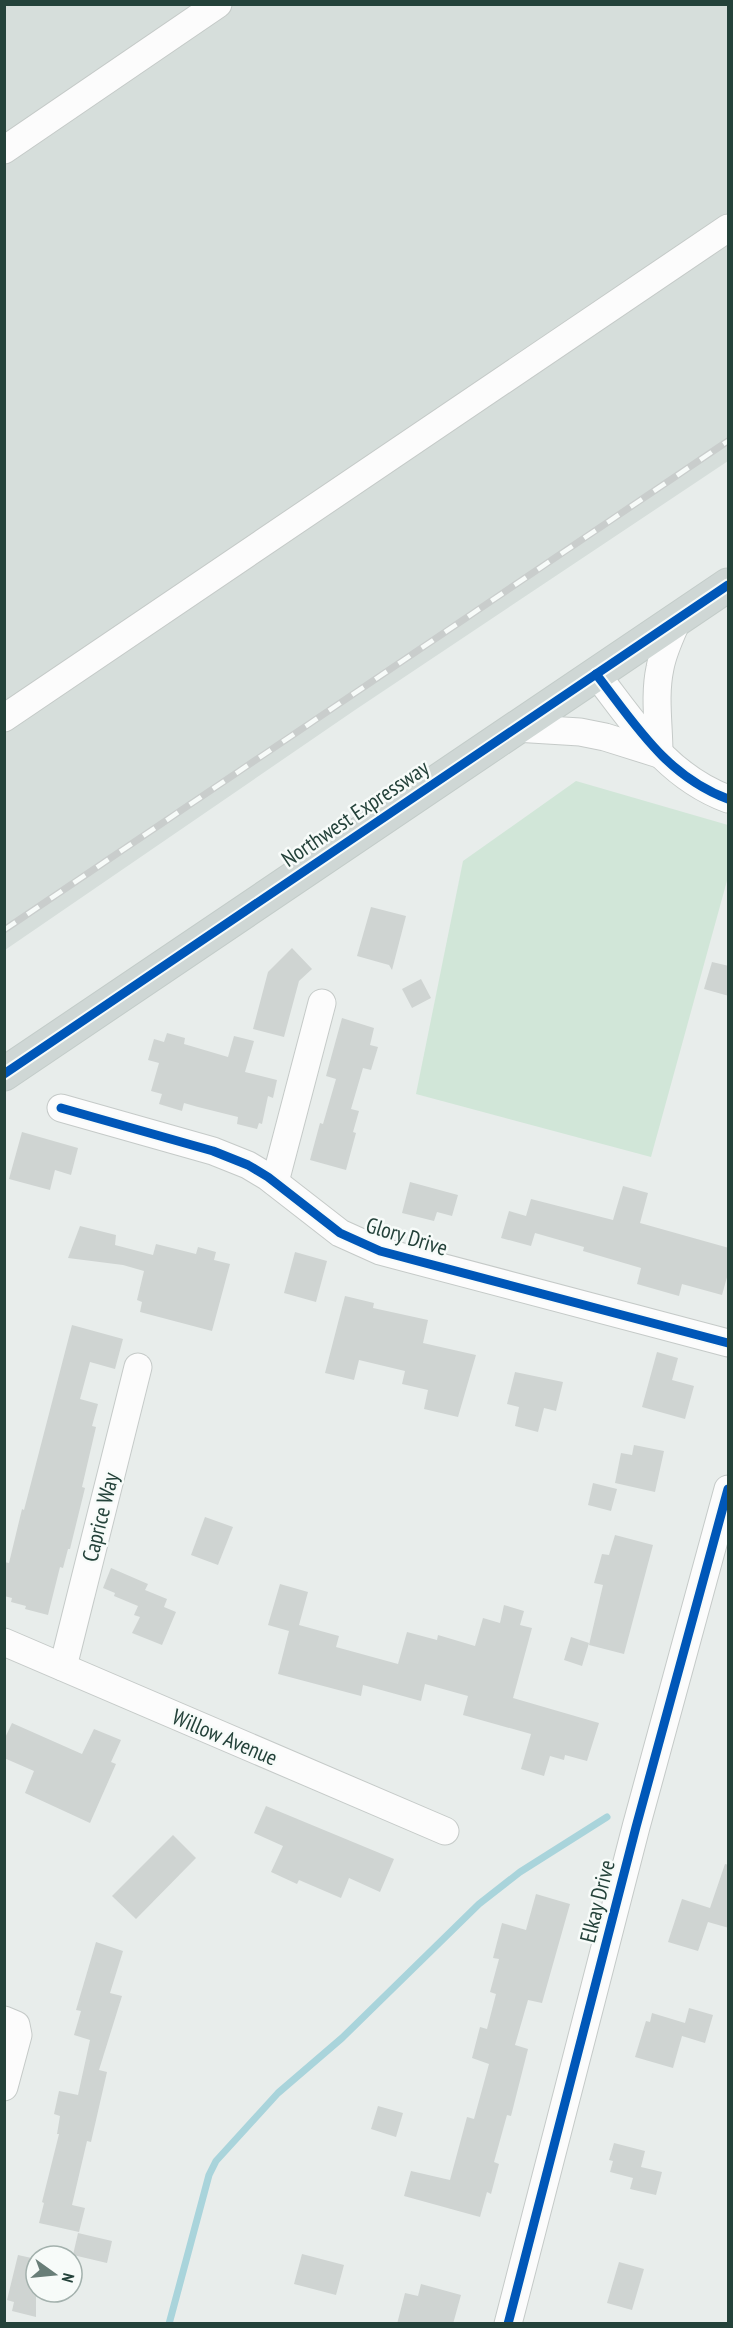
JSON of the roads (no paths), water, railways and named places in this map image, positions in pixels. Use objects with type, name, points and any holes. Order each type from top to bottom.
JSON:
[{"type":"main road","name":"Northwest Expressway","points":[[4,1074],[729,585]]},
{"type":"street","points":[[4,150],[218,4]]},
{"type":"street","points":[[4,718],[729,228]]},
{"type":"street","points":[[659,754],[656,695],[659,668],[678,619]]},
{"type":"street","points":[[596,674],[630,721],[659,754],[692,782],[707,791],[729,799]]},
{"type":"street","points":[[515,728],[580,732],[605,737],[659,754]]},
{"type":"street","points":[[275,1182],[322,1004]]},
{"type":"street","name":"Glory Drive","points":[[61,1108],[213,1150],[248,1165],[275,1182],[340,1233],[380,1251],[729,1343]]},
{"type":"street","name":"Caprice Way","points":[[63,1667],[138,1367]]},
{"type":"street","name":"Elkay Drive","points":[[508,2324],[636,1827],[729,1489]]},
{"type":"street","name":"Willow Avenue","points":[[4,1642],[445,1831]]},
{"type":"street","points":[[4,2087],[18,2035],[18,2029],[8,2021]]},
{"type":"waterway","points":[[169,2324],[209,2175],[216,2161],[278,2093],[342,2038],[479,1904],[520,1872],[607,1817]]},
{"type":"railway","points":[[4,930],[728,441]]}]
